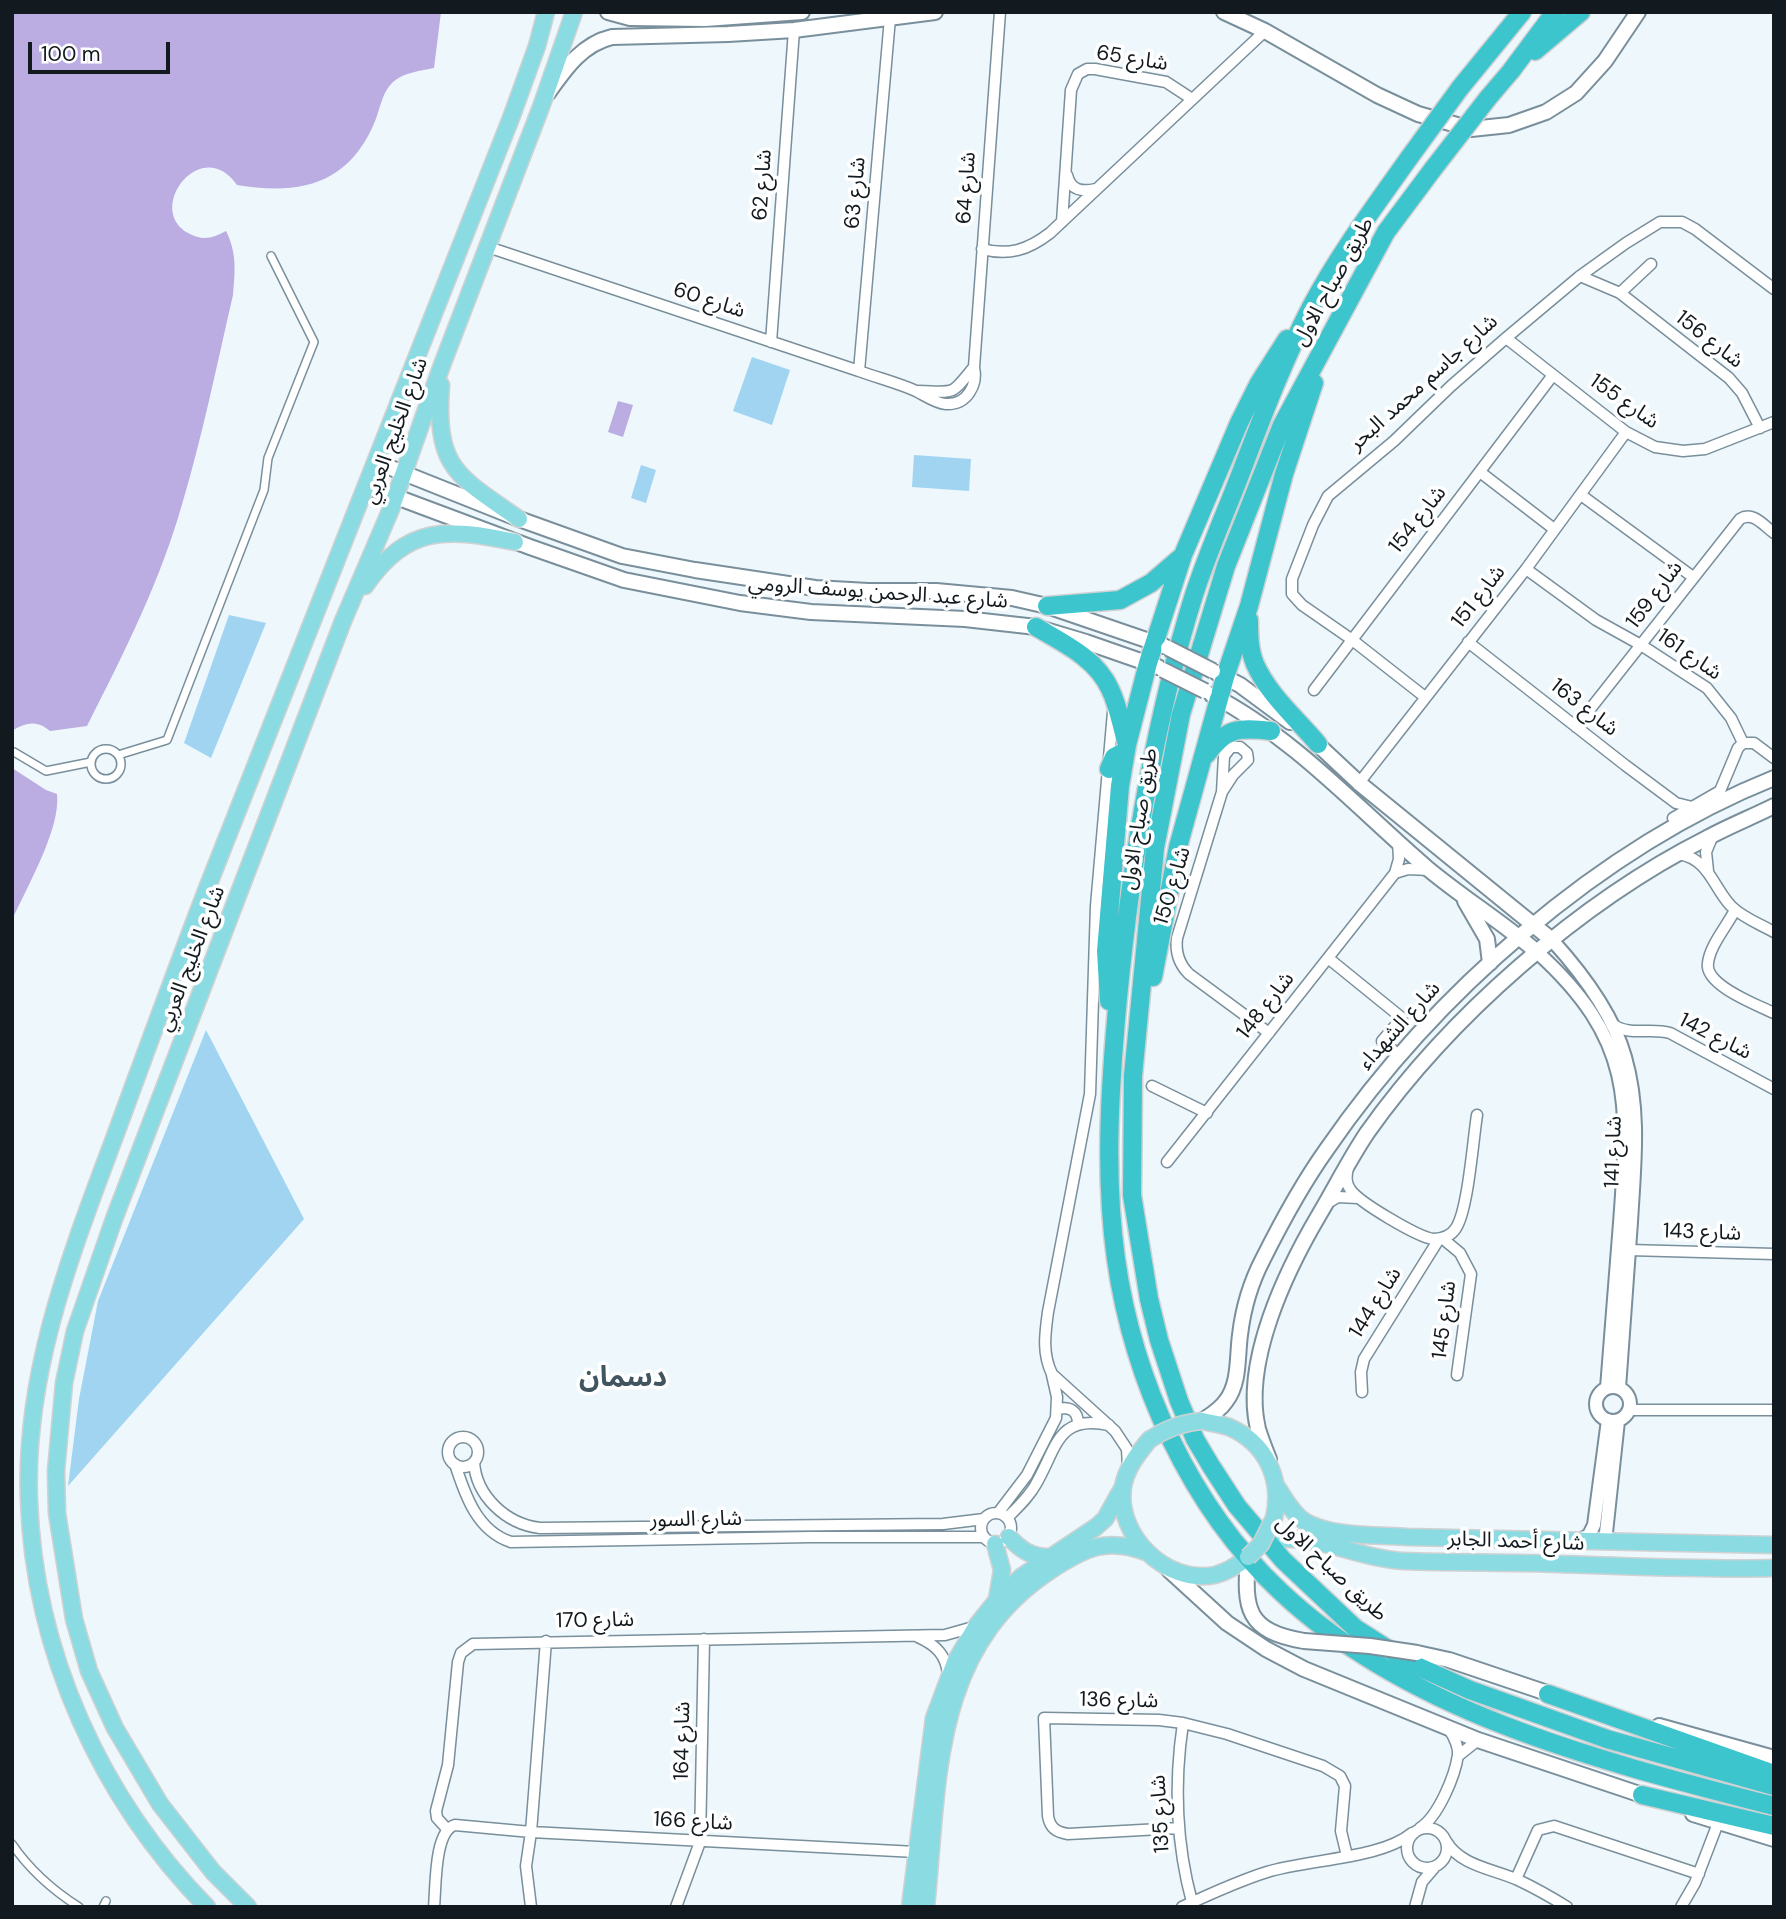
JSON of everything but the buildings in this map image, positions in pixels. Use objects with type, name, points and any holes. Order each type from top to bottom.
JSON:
[{"type":"highway","points":[[1486,56],[1508,12]]},
{"type":"highway","name":"طريق صباح الاول","points":[[1522,12],[1460,88],[1409,158],[1337,262],[1308,312],[1265,410],[1194,596],[1148,774],[1123,947],[1114,1036],[1110,1164],[1112,1221],[1122,1295],[1135,1347],[1162,1420],[1189,1473],[1220,1521],[1258,1569],[1277,1589],[1325,1629],[1381,1667],[1430,1694],[1535,1736],[1672,1780],[1774,1807]]},
{"type":"highway","name":"طريق صباح الاول","points":[[1555,12],[1386,232],[1282,425],[1226,566],[1181,714],[1155,848],[1133,1076],[1132,1195],[1149,1299],[1159,1340],[1195,1439],[1237,1506],[1283,1560],[1355,1628],[1410,1663],[1470,1690],[1542,1717],[1686,1763],[1774,1786]]},
{"type":"highway","points":[[1511,71],[1581,12]]},
{"type":"highway","points":[[1114,1036],[1106,951],[1120,786],[1126,748],[1155,666],[1183,555],[1239,423],[1259,383],[1281,347],[1308,312]]},
{"type":"highway","points":[[1133,1076],[1178,847],[1202,761],[1212,695],[1249,606],[1284,474],[1325,346]]},
{"type":"highway","points":[[1047,606],[1119,600],[1152,583],[1183,555]]},
{"type":"highway","points":[[1249,606],[1249,638],[1255,664],[1272,690],[1318,744]]},
{"type":"highway","points":[[1035,627],[1081,654],[1109,685],[1126,748]]},
{"type":"highway","points":[[1202,761],[1226,734],[1249,728],[1271,731]]},
{"type":"highway","points":[[1109,769],[1114,757],[1126,748]]},
{"type":"highway","points":[[1548,1694],[1774,1774]]},
{"type":"highway","points":[[1642,1795],[1774,1826]]},
{"type":"main road","name":"شارع الخليج العربي","points":[[207,1907],[167,1863],[138,1823],[90,1744],[60,1667],[48,1625],[34,1555],[29,1497],[35,1396],[52,1317],[88,1208],[178,963],[511,118],[537,46],[546,12]]},
{"type":"main road","name":"شارع الخليج العربي","points":[[248,1907],[213,1872],[160,1804],[132,1759],[96,1687],[74,1619],[60,1535],[56,1497],[61,1409],[75,1331],[114,1219],[343,621],[395,497],[574,12]]},
{"type":"main road","points":[[608,12],[629,18],[678,19],[719,19],[802,12]]},
{"type":"main road","points":[[544,99],[571,64],[596,42],[612,37],[793,30],[935,12]]},
{"type":"main road","points":[[1227,13],[1377,95],[1418,114],[1471,128],[1508,125],[1546,112],[1576,93],[1605,61],[1638,12]]},
{"type":"main road","points":[[678,19],[678,30],[684,36]]},
{"type":"main road","points":[[510,189],[500,195],[493,193],[490,186],[511,131],[511,118]]},
{"type":"main road","points":[[442,365],[439,424],[452,466],[464,481],[519,519]]},
{"type":"main road","name":"شارع عبد الرحمن يوسف الرومي","points":[[376,462],[519,519],[622,556],[815,588],[936,591],[1012,598],[1047,606],[1161,645]]},
{"type":"main road","name":"شارع عبد الرحمن يوسف الرومي","points":[[367,486],[522,545],[624,580],[740,603],[811,612],[965,619],[1035,627],[1155,666]]},
{"type":"main road","points":[[343,621],[377,569],[414,540],[437,534],[457,533],[522,545],[522,531],[531,524],[538,526]]},
{"type":"main road","points":[[1161,645],[1219,674],[1276,711],[1318,744],[1359,783],[1552,940]]},
{"type":"main road","points":[[1155,666],[1212,695],[1271,731],[1308,759],[1430,870],[1537,952]]},
{"type":"main road","name":"شارع الشهداء","points":[[1202,1421],[1219,1410],[1233,1388],[1240,1332],[1251,1289],[1278,1229],[1327,1148],[1399,1056],[1437,1013],[1519,937],[1624,859],[1696,814],[1774,778]]},
{"type":"main road","name":"شارع الشهداء","points":[[1269,1460],[1258,1428],[1256,1401],[1258,1371],[1266,1331],[1284,1279],[1351,1157],[1387,1107],[1432,1054],[1492,992],[1552,940],[1634,881],[1713,835],[1774,806]]},
{"type":"main road","points":[[1624,859],[1618,872],[1625,880],[1634,881]]},
{"type":"main road","points":[[1458,891],[1487,939],[1490,963]]},
{"type":"main road","points":[[88,1208],[90,1218],[99,1224],[109,1223],[114,1219]]},
{"type":"main road","points":[[910,1907],[934,1718],[948,1677],[977,1625],[997,1600],[1021,1577],[1105,1519],[1123,1487],[1134,1459],[1149,1440],[1174,1426],[1202,1421],[1229,1427],[1252,1442],[1269,1460],[1277,1488],[1274,1518],[1261,1544],[1248,1557],[1226,1571],[1208,1576],[1185,1573],[1162,1564]]},
{"type":"main road","points":[[1123,1487],[1126,1519],[1134,1537],[1146,1552],[1227,1623],[1266,1649],[1366,1696],[1478,1740],[1718,1823],[1774,1839]]},
{"type":"main road","name":"شارع أحمد الجابر","points":[[1277,1488],[1291,1509],[1303,1520],[1324,1529],[1407,1537],[1774,1545]]},
{"type":"main road","name":"شارع أحمد الجابر","points":[[1261,1544],[1278,1539],[1297,1538],[1388,1560],[1652,1568],[1774,1568]]},
{"type":"main road","points":[[996,1539],[1038,1557],[1049,1557]]},
{"type":"main road","points":[[996,1539],[1002,1570],[997,1600]]},
{"type":"main road","points":[[1515,1563],[1544,1557],[1597,1558],[1603,1554],[1605,1542]]},
{"type":"main road","points":[[926,1907],[943,1735],[956,1690],[978,1645],[1010,1605],[1041,1577],[1065,1561],[1102,1544],[1124,1545],[1146,1552]]},
{"type":"main road","name":"طريق صباح الاول","points":[[1248,1557],[1245,1589],[1251,1612],[1257,1622],[1277,1635],[1304,1641],[1370,1646],[1449,1660],[1548,1694],[1774,1758]]},
{"type":"street","name":"شارع 64","points":[[917,391],[940,403],[956,403],[966,397],[973,387],[1000,12]]},
{"type":"street","name":"شارع 63","points":[[859,371],[890,18]]},
{"type":"street","points":[[982,249],[1007,253],[1024,249],[1044,238],[1251,44],[1260,29]]},
{"type":"street","name":"شارع 62","points":[[771,342],[793,30]]},
{"type":"street","name":"شارع 65","points":[[1062,222],[1071,90],[1074,79],[1081,72],[1095,69],[1161,80],[1175,85],[1192,99]]},
{"type":"street","points":[[1067,171],[1070,183],[1075,188],[1082,191],[1097,189]]},
{"type":"street","name":"شارع جاسم محمد البحر","points":[[1351,639],[1302,606],[1290,589],[1321,507],[1337,487],[1394,441],[1442,394],[1580,276],[1660,222],[1682,222],[1774,289]]},
{"type":"street","name":"شارع 60","points":[[488,247],[917,391]]},
{"type":"street","points":[[118,755],[167,740],[264,490],[268,458],[314,342],[271,256]]},
{"type":"street","points":[[1620,293],[1651,264]]},
{"type":"street","name":"شارع 156","points":[[1580,276],[1620,293],[1729,378],[1742,393],[1760,429]]},
{"type":"street","name":"شارع 155","points":[[1506,338],[1626,432],[1655,447],[1682,451],[1719,445],[1774,422]]},
{"type":"street","name":"شارع 154","points":[[1314,690],[1553,375]]},
{"type":"street","name":"شارع 151","points":[[1359,783],[1526,569],[1626,432]]},
{"type":"street","points":[[1480,472],[1555,529]]},
{"type":"street","points":[[1581,495],[1693,577]]},
{"type":"street","name":"شارع 159","points":[[1576,726],[1742,517],[1754,518],[1774,533]]},
{"type":"street","name":"شارع 161","points":[[1526,569],[1596,620],[1641,645],[1715,696],[1731,718],[1743,743]]},
{"type":"street","points":[[1351,639],[1425,697]]},
{"type":"street","name":"شارع 163","points":[[1468,642],[1676,803],[1692,807]]},
{"type":"street","points":[[1003,1515],[1027,1475],[1058,1409],[1044,1343],[1090,1094],[1096,906],[1114,697]]},
{"type":"street","points":[[1673,818],[1720,791],[1738,748],[1743,743],[1754,743],[1774,758]]},
{"type":"street","points":[[14,752],[46,771],[91,762],[99,751],[113,751],[118,755],[120,769],[110,778],[96,775],[91,762]]},
{"type":"street","name":"شارع 150","points":[[1222,792],[1177,938],[1177,955],[1189,974],[1269,1033]]},
{"type":"street","points":[[1665,832],[1673,818],[1676,803]]},
{"type":"street","points":[[1708,871],[1706,852],[1713,835]]},
{"type":"street","points":[[1395,873],[1399,859],[1398,842]]},
{"type":"street","points":[[1679,854],[1696,859],[1708,871],[1735,910],[1774,932]]},
{"type":"street","points":[[1395,873],[1408,869],[1430,870]]},
{"type":"street","name":"شارع 148","points":[[1167,1162],[1395,873]]},
{"type":"street","points":[[1735,910],[1709,958],[1708,971],[1718,984],[1774,1013]]},
{"type":"street","name":"شارع 141","points":[[1552,940],[1585,981],[1609,1020],[1625,1056],[1634,1103],[1636,1138],[1629,1250],[1613,1388]]},
{"type":"street","name":"شارع 141","points":[[1537,952],[1570,983],[1589,1008],[1609,1045],[1624,1097],[1625,1158],[1613,1388]]},
{"type":"street","points":[[1328,958],[1402,1018],[1382,1041],[1399,1056]]},
{"type":"street","name":"شارع 142","points":[[1609,1020],[1623,1030],[1656,1030],[1677,1036],[1774,1089]]},
{"type":"street","points":[[1625,1056],[1628,1040],[1636,1032]]},
{"type":"street","points":[[1152,1086],[1207,1113]]},
{"type":"street","name":"شارع 144","points":[[1362,1392],[1361,1372],[1364,1359],[1440,1238],[1454,1231],[1462,1215],[1477,1115]]},
{"type":"street","points":[[1351,1157],[1347,1168],[1347,1182],[1350,1190],[1359,1199],[1419,1235],[1440,1238]]},
{"type":"street","points":[[1326,1204],[1338,1197],[1359,1199]]},
{"type":"street","name":"شارع 145","points":[[1440,1238],[1460,1253],[1471,1273],[1457,1376]]},
{"type":"street","name":"شارع 143","points":[[1629,1250],[1774,1254]]},
{"type":"street","points":[[1052,1374],[1110,1425],[1124,1441],[1128,1471]]},
{"type":"street","points":[[1613,1421],[1603,1418],[1596,1408],[1598,1396],[1613,1388],[1629,1397],[1630,1410]]},
{"type":"street","points":[[1058,1409],[1073,1410],[1078,1424]]},
{"type":"street","points":[[1579,1541],[1588,1535],[1594,1525],[1613,1421],[1630,1410],[1774,1410]]},
{"type":"street","points":[[1605,1542],[1613,1421]]},
{"type":"street","points":[[1003,1515],[1011,1527],[996,1539],[980,1528],[989,1514],[1003,1515],[1033,1489],[1065,1431],[1078,1424],[1110,1425]]},
{"type":"street","points":[[459,1437],[470,1439],[478,1454],[474,1462],[465,1466],[455,1464],[448,1455],[448,1448],[453,1440],[459,1437]]},
{"type":"street","name":"شارع السور","points":[[474,1462],[477,1481],[496,1508],[519,1523],[540,1528],[943,1524],[984,1519]]},
{"type":"street","name":"شارع السور","points":[[455,1464],[465,1493],[486,1528],[511,1542],[812,1536],[996,1539]]},
{"type":"street","name":"شارع 170","points":[[433,1907],[440,1845],[446,1829],[437,1818],[436,1811],[447,1765],[458,1666],[461,1653],[469,1646],[480,1643],[546,1641],[914,1636],[951,1634],[977,1625]]},
{"type":"street","points":[[914,1636],[932,1644],[941,1652],[947,1664],[948,1677]]},
{"type":"street","name":"شارع 164","points":[[676,1907],[700,1842],[704,1639]]},
{"type":"street","points":[[531,1907],[526,1866],[546,1641]]},
{"type":"street","name":"شارع 136","points":[[1178,1828],[1068,1834],[1054,1829],[1048,1816],[1044,1718],[1159,1720],[1183,1723],[1238,1737],[1323,1766],[1340,1776],[1346,1790],[1340,1831],[1347,1856]]},
{"type":"street","name":"شارع 135","points":[[1183,1723],[1177,1772],[1178,1828],[1187,1905]]},
{"type":"street","points":[[1187,1905],[1268,1872],[1376,1851],[1397,1843],[1414,1832],[1432,1819],[1441,1804],[1458,1756],[1455,1739],[1449,1729]]},
{"type":"street","points":[[1458,1756],[1478,1740]]},
{"type":"street","points":[[1415,1907],[1425,1875],[1438,1865],[1446,1854],[1440,1824],[1441,1804]]},
{"type":"street","points":[[1681,1907],[1699,1874],[1718,1823]]},
{"type":"street","name":"شارع 166","points":[[446,1829],[455,1825],[700,1842],[916,1852]]},
{"type":"street","points":[[1516,1879],[1538,1830],[1561,1827],[1699,1874]]},
{"type":"street","points":[[1419,1889],[1417,1874],[1406,1844],[1414,1832],[1432,1828],[1445,1839],[1455,1853],[1473,1864],[1516,1879],[1567,1907]]},
{"type":"street","points":[[12,1844],[21,1857],[53,1888],[79,1907]]},
{"type":"street","points":[[1376,1851],[1392,1852],[1423,1868],[1455,1862],[1473,1864]]},
{"type":"shaded area","points":[[12,12],[441,12],[434,68],[407,74],[393,82],[362,146],[349,162],[334,174],[299,187],[259,188],[237,185],[223,171],[208,167],[194,172],[182,181],[172,209],[177,223],[190,234],[204,238],[226,231],[234,255],[233,295],[210,398],[174,530],[153,588],[128,644],[87,726],[50,731],[41,725],[31,724],[12,731]]},
{"type":"shaded area","points":[[752,357],[790,370],[772,425],[733,411]]},
{"type":"shaded area","points":[[618,401],[633,405],[623,437],[608,432]]},
{"type":"shaded area","points":[[914,455],[971,459],[969,491],[912,487]]},
{"type":"shaded area","points":[[641,465],[656,470],[646,503],[631,498]]},
{"type":"shaded area","points":[[229,615],[266,623],[211,758],[184,743]]},
{"type":"shaded area","points":[[12,768],[57,794],[57,808],[34,875],[12,920]]},
{"type":"shaded area","points":[[206,1030],[304,1219],[68,1486],[79,1399],[98,1301]]},
{"type":"district","name":"دسمان","points":[[623,1379]]}]
